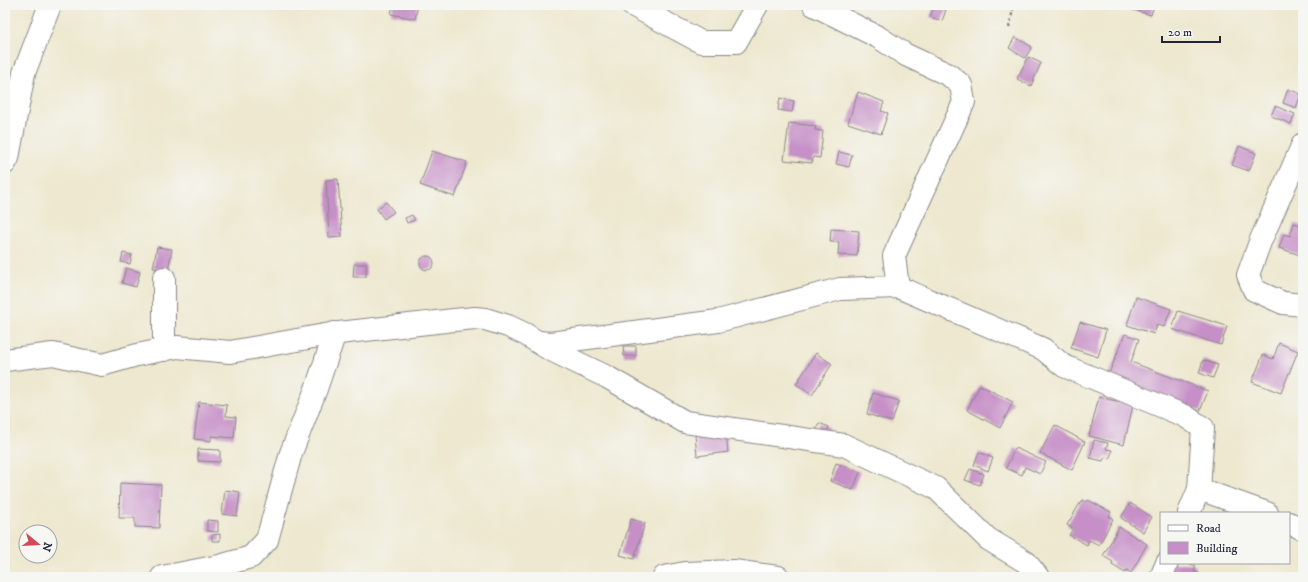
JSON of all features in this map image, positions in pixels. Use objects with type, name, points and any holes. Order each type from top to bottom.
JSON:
[{"type":"street","points":[[5,163],[8,158],[24,72],[50,5]]},
{"type":"street","points":[[632,5],[701,42],[736,42],[757,5]]},
{"type":"street","points":[[814,5],[878,37],[906,55],[949,75],[961,85],[964,102],[894,256],[898,287]]},
{"type":"street","points":[[1303,144],[1260,242],[1248,275],[1254,290],[1283,303],[1303,305]]},
{"type":"street","points":[[164,278],[164,350]]},
{"type":"street","points":[[537,342],[550,344],[718,321],[840,289],[898,287],[1043,349],[1064,366],[1185,416],[1203,428],[1199,489],[1189,512]]},
{"type":"street","points":[[5,360],[54,354],[102,365],[137,355],[177,347],[230,352],[335,333],[475,318],[495,322],[508,326],[607,377],[685,422],[844,446],[929,484],[936,488],[988,539],[1026,562],[1038,577]]},
{"type":"street","points":[[162,577],[186,575],[251,556],[267,540],[291,453],[316,389],[335,333]]},
{"type":"street","points":[[1199,489],[1264,512]]},
{"type":"street","points":[[1290,523],[1303,529]]},
{"type":"street","points":[[1161,577],[1167,564]]},
{"type":"street","points":[[664,577],[685,573],[734,571],[778,577]]},
{"type":"path","points":[[1010,28],[1014,5]]},
{"type":"building","points":[[393,5],[418,5],[415,19],[391,14]]},
{"type":"building","points":[[1127,5],[1154,5],[1151,15],[1126,8]]},
{"type":"building","points":[[934,6],[946,10],[942,21],[930,17]]},
{"type":"building","points":[[1015,37],[1032,47],[1025,58],[1009,48]]},
{"type":"building","points":[[1028,57],[1041,63],[1031,86],[1017,79]]},
{"type":"building","points":[[1288,89],[1301,94],[1296,108],[1283,103]]},
{"type":"building","points":[[858,92],[884,102],[881,111],[888,113],[881,134],[848,123]]},
{"type":"building","points":[[780,98],[794,101],[792,112],[778,110]]},
{"type":"building","points":[[1275,106],[1295,114],[1291,124],[1271,116]]},
{"type":"building","points":[[789,123],[816,126],[815,130],[823,131],[820,158],[813,157],[812,163],[784,160]]},
{"type":"building","points":[[1239,146],[1256,153],[1249,171],[1232,165]]},
{"type":"building","points":[[432,151],[467,162],[455,197],[420,185]]},
{"type":"building","points":[[839,152],[852,155],[849,167],[836,164]]},
{"type":"building","points":[[338,179],[342,237],[329,238],[326,180]]},
{"type":"building","points":[[386,202],[394,212],[384,219],[377,209]]},
{"type":"building","points":[[412,215],[415,220],[407,223],[405,218]]},
{"type":"building","points":[[1294,223],[1303,226],[1303,256],[1279,248],[1284,234],[1290,236]]},
{"type":"building","points":[[831,229],[859,231],[857,256],[838,255],[839,242],[830,242]]},
{"type":"building","points":[[157,247],[172,249],[168,271],[153,268]]},
{"type":"building","points":[[123,253],[132,255],[130,264],[121,262]]},
{"type":"building","points":[[427,256],[432,258],[434,263],[432,268],[427,270],[422,268],[420,263],[422,258]]},
{"type":"building","points":[[354,264],[366,264],[366,277],[353,277]]},
{"type":"building","points":[[126,268],[140,272],[136,287],[122,283]]},
{"type":"building","points":[[1136,297],[1171,309],[1164,327],[1157,325],[1154,334],[1127,325]]},
{"type":"building","points":[[1178,311],[1227,326],[1221,345],[1172,329]]},
{"type":"building","points":[[1080,322],[1106,330],[1098,357],[1071,348]]},
{"type":"building","points":[[1125,334],[1139,339],[1131,362],[1208,391],[1200,411],[1108,376]]},
{"type":"building","points":[[1279,343],[1298,351],[1281,393],[1252,382],[1263,355],[1273,359]]},
{"type":"building","points":[[623,346],[636,346],[636,356],[624,356]]},
{"type":"building","points":[[816,353],[832,364],[812,395],[796,384]]},
{"type":"building","points":[[1203,360],[1218,365],[1213,378],[1199,373]]},
{"type":"building","points":[[980,385],[1013,402],[1000,428],[967,410]]},
{"type":"building","points":[[873,393],[899,401],[892,422],[867,414]]},
{"type":"building","points":[[1099,397],[1133,405],[1124,445],[1089,436]]},
{"type":"building","points":[[199,402],[227,405],[226,416],[236,417],[234,438],[211,436],[211,441],[194,439]]},
{"type":"building","points":[[819,423],[829,427],[826,436],[815,433]]},
{"type":"building","points":[[1055,425],[1085,442],[1072,470],[1040,453]]},
{"type":"building","points":[[726,432],[728,452],[697,456],[695,435]]},
{"type":"building","points":[[1094,440],[1108,443],[1106,449],[1112,450],[1110,458],[1105,457],[1103,461],[1090,458]]},
{"type":"building","points":[[1015,448],[1046,462],[1040,474],[1025,467],[1022,475],[1006,468]]},
{"type":"building","points":[[198,449],[220,450],[220,462],[198,461]]},
{"type":"building","points":[[979,452],[993,458],[988,471],[974,465]]},
{"type":"building","points":[[836,463],[860,472],[853,490],[830,481]]},
{"type":"building","points":[[970,469],[984,474],[980,485],[965,480]]},
{"type":"building","points":[[120,483],[161,485],[159,528],[135,527],[135,518],[119,518]]},
{"type":"building","points":[[225,490],[240,492],[237,516],[222,514]]},
{"type":"building","points":[[1082,500],[1087,502],[1088,500],[1111,512],[1109,516],[1113,519],[1099,545],[1089,540],[1087,545],[1069,535],[1073,529],[1067,525]]},
{"type":"building","points":[[1130,503],[1152,517],[1143,532],[1121,518]]},
{"type":"building","points":[[631,519],[645,523],[634,559],[620,555]]},
{"type":"building","points":[[207,520],[218,521],[218,532],[207,531]]},
{"type":"building","points":[[1119,527],[1147,544],[1131,573],[1127,570],[1125,573],[1112,565],[1113,562],[1103,556]]},
{"type":"building","points":[[220,534],[220,541],[212,541],[212,535]]},
{"type":"building","points":[[1169,564],[1191,564],[1196,566],[1194,572],[1199,573],[1197,577],[1164,577]]}]
